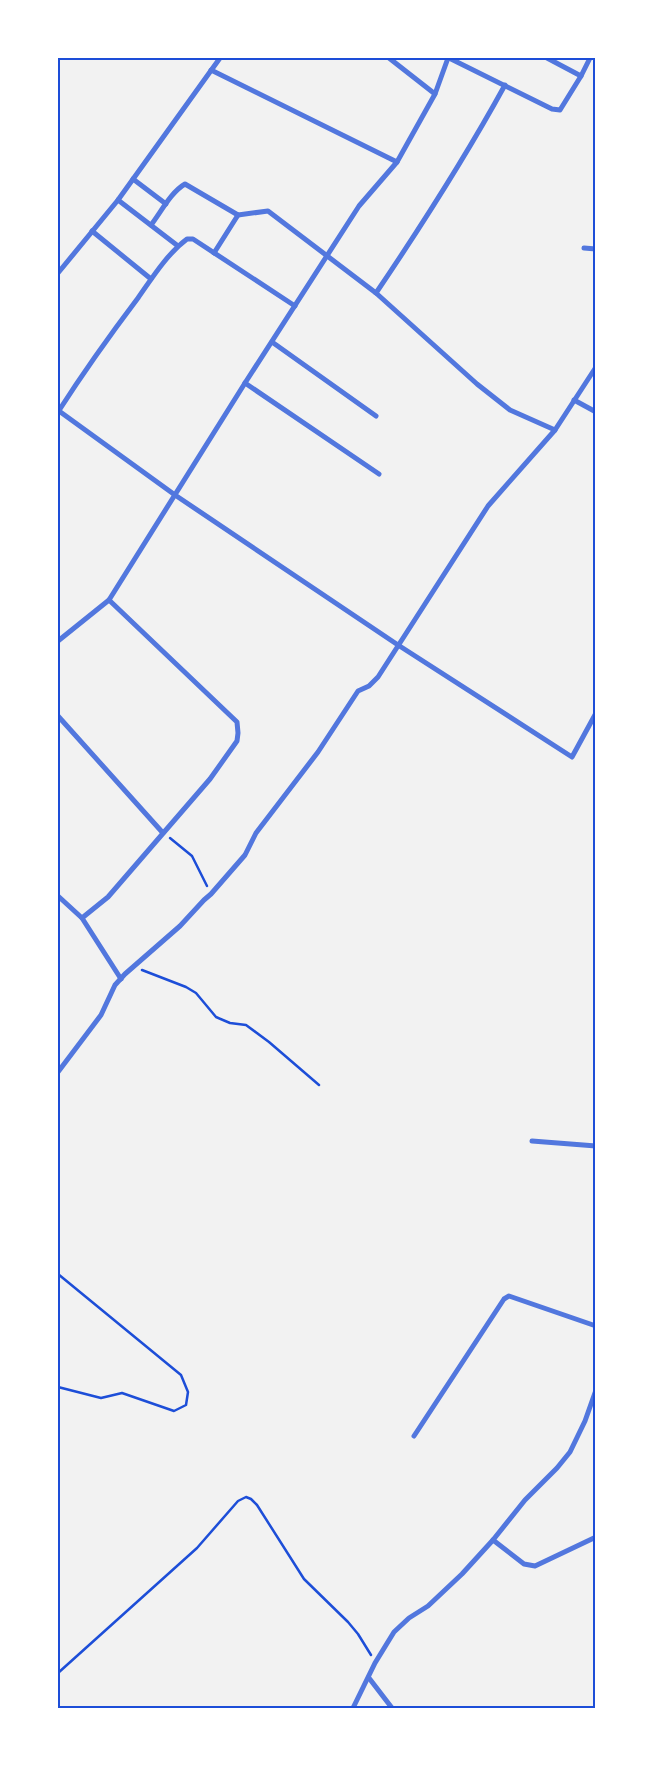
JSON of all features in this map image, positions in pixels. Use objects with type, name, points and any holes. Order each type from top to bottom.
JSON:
[{"type":"street","points":[[58,273],[118,200],[220,58]]},
{"type":"street","points":[[390,58],[435,94]]},
{"type":"street","points":[[58,641],[109,600],[245,382],[359,206],[397,162],[435,94],[449,58],[552,110],[560,110],[590,58]]},
{"type":"street","points":[[548,58],[581,76]]},
{"type":"street","points":[[211,70],[397,162]]},
{"type":"street","points":[[376,293],[440,196],[480,131],[505,85]]},
{"type":"street","points":[[133,179],[166,204]]},
{"type":"street","points":[[151,225],[181,186],[186,184],[238,215],[268,211],[376,293],[477,384],[510,410],[554,430]]},
{"type":"street","points":[[118,200],[178,246]]},
{"type":"street","points":[[214,253],[238,215]]},
{"type":"street","points":[[92,231],[152,279]]},
{"type":"street","points":[[295,306],[193,239],[187,238],[178,246],[152,279],[88,366],[58,412],[175,495],[398,645],[572,757],[596,713]]},
{"type":"street","points":[[584,248],[596,249]]},
{"type":"street","points":[[272,342],[376,416]]},
{"type":"street","points":[[58,1072],[101,1015],[115,985],[180,926],[245,855],[256,833],[318,752],[358,691],[369,686],[378,676],[488,506],[554,430],[596,367]]},
{"type":"street","points":[[245,382],[379,474]]},
{"type":"street","points":[[574,400],[596,412]]},
{"type":"street","points":[[82,918],[108,897],[210,779],[237,741],[238,733],[237,722],[109,600]]},
{"type":"street","points":[[58,716],[162,833]]},
{"type":"street","points":[[58,896],[82,918],[121,979]]},
{"type":"street","points":[[532,1141],[596,1146]]},
{"type":"street","points":[[414,1436],[504,1300],[509,1296],[596,1326]]},
{"type":"street","points":[[353,1708],[375,1663],[394,1632],[409,1618],[428,1606],[462,1574],[493,1540],[525,1500],[570,1452],[585,1421],[596,1390]]},
{"type":"street","points":[[493,1540],[524,1564],[535,1566],[596,1537]]},
{"type":"street","points":[[369,1678],[392,1708]]},
{"type":"path","points":[[162,833],[192,856],[211,894]]},
{"type":"path","points":[[134,966],[186,987],[196,993],[216,1017],[230,1023],[246,1025],[319,1085]]},
{"type":"path","points":[[58,1274],[181,1375],[188,1392],[186,1405],[174,1411],[122,1393],[101,1398],[58,1387]]},
{"type":"path","points":[[58,1673],[197,1548],[238,1501],[246,1497],[257,1505],[304,1579],[348,1622],[358,1634],[375,1663]]}]
